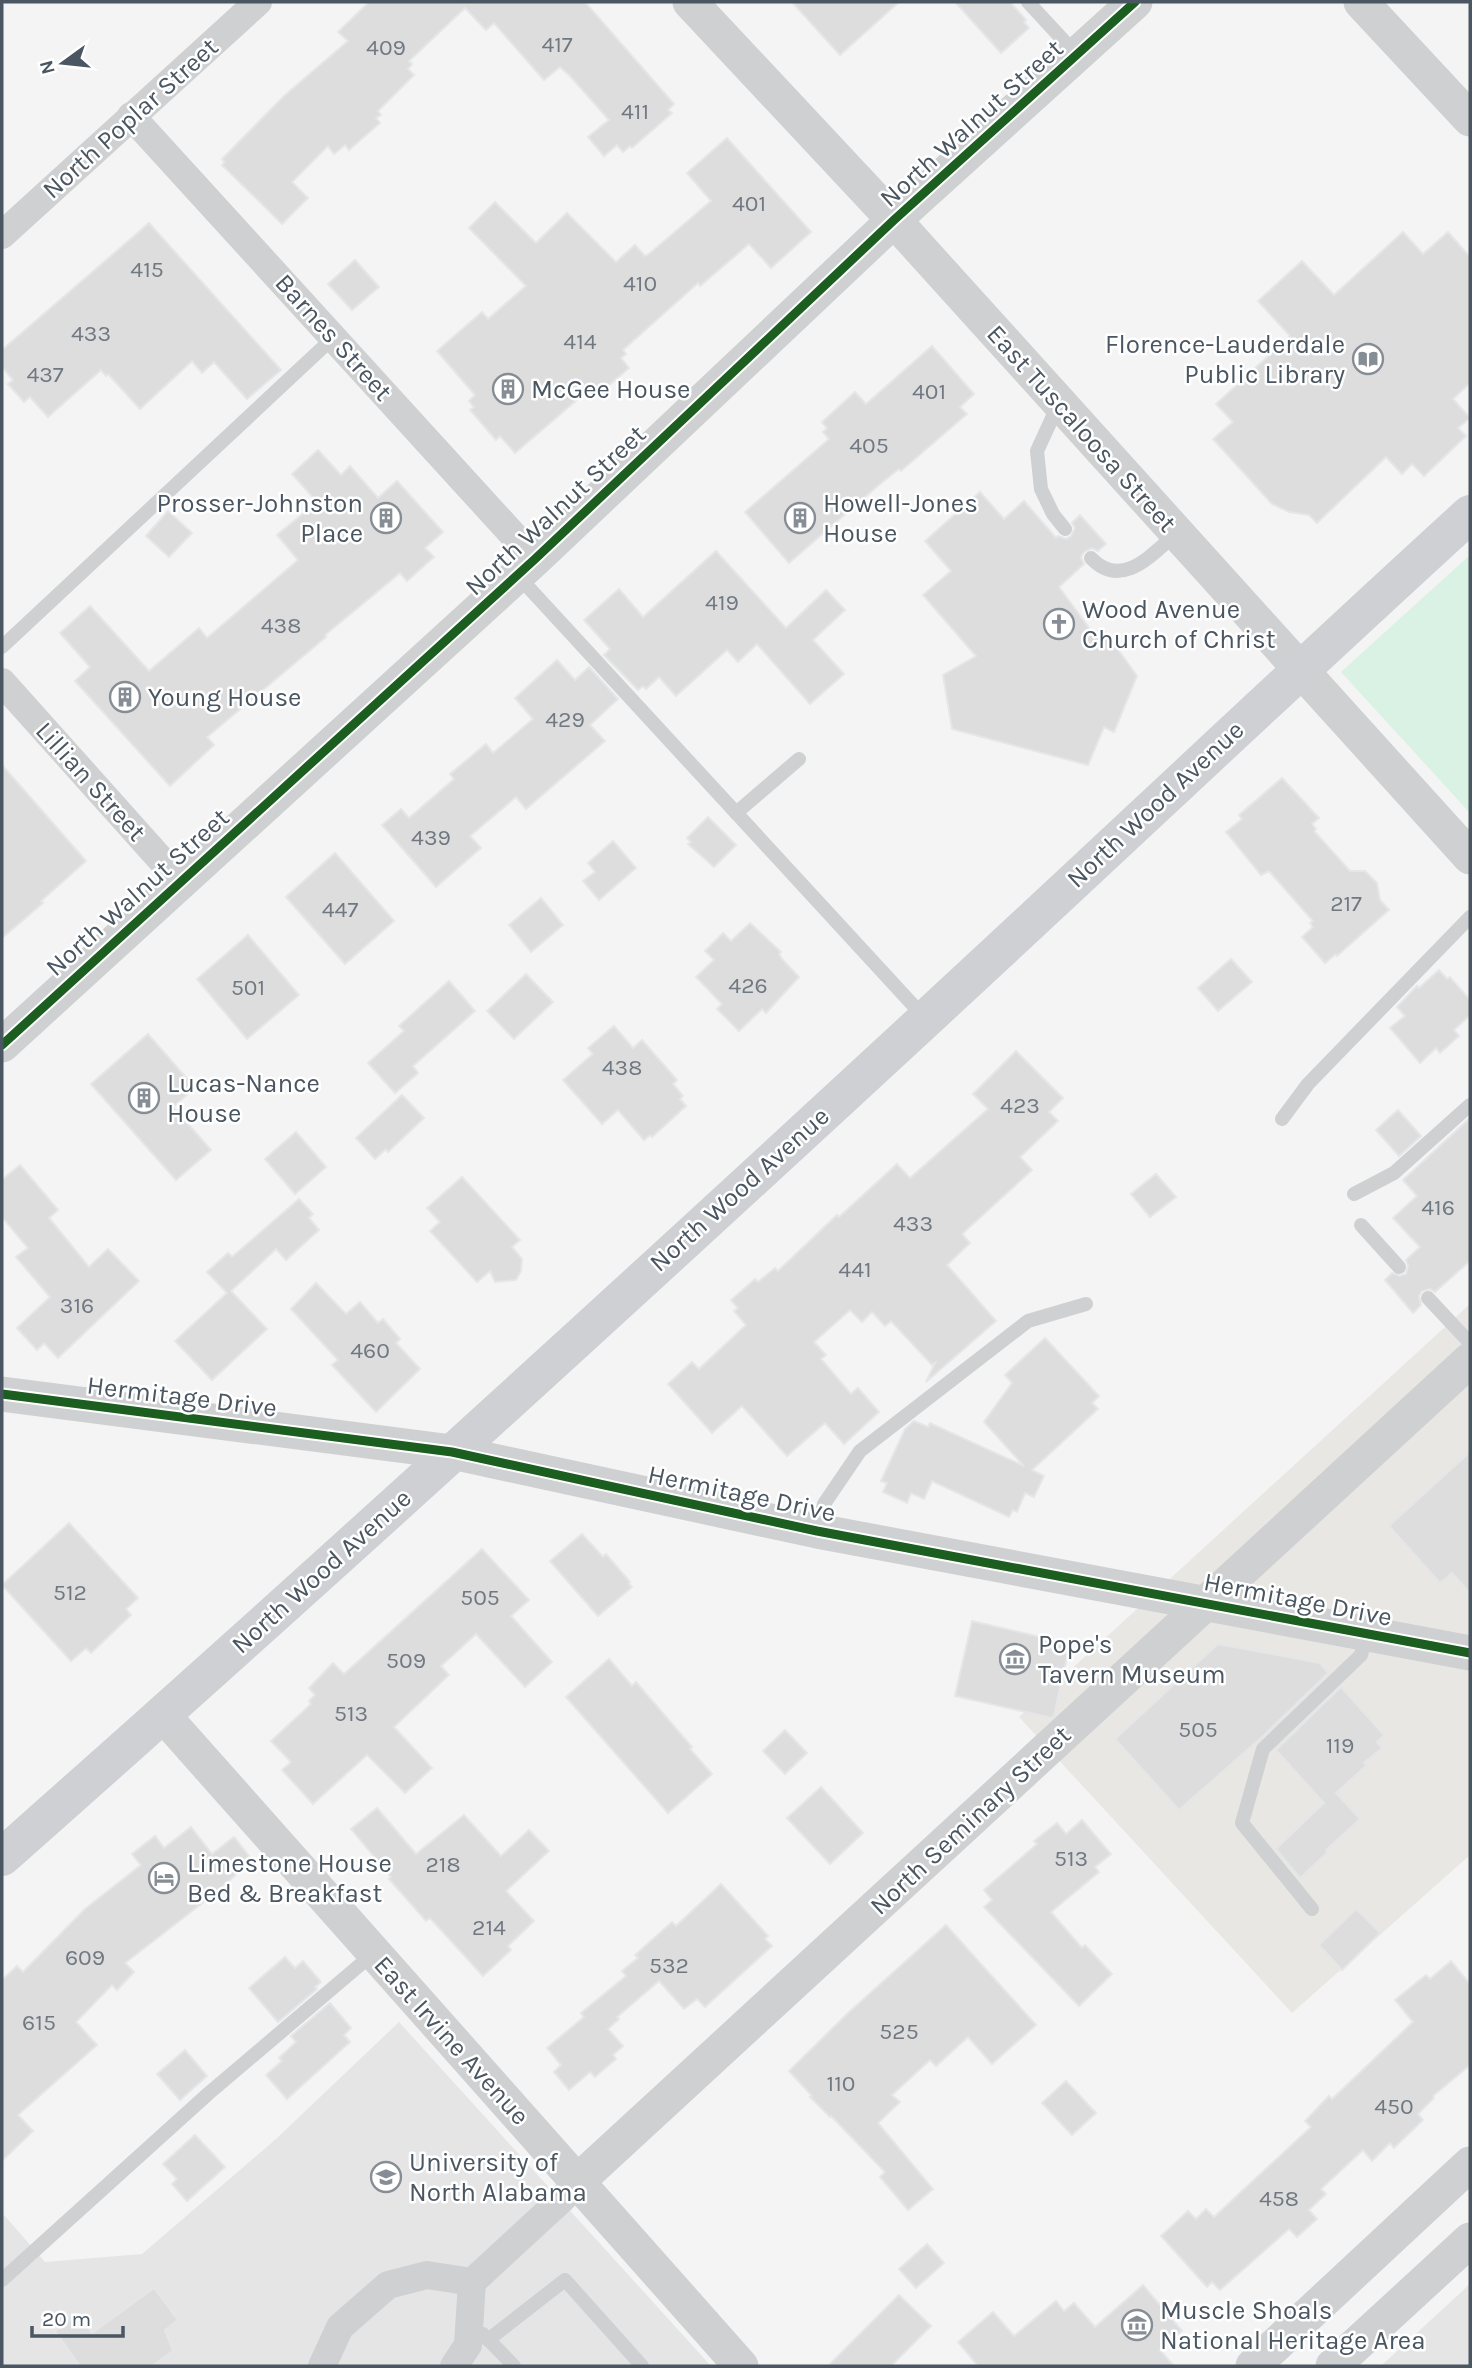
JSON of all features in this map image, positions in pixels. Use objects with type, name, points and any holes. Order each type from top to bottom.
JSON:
[{"type":"main road","name":"North Wood Avenue","points":[[2,1857],[452,1452],[926,1019],[1470,514]]},
{"type":"street","name":"North Poplar Street","points":[[2,235],[258,2]]},
{"type":"street","name":"East Tuscaloosa Street","points":[[690,2],[894,220],[1470,857]]},
{"type":"street","name":"North Walnut Street","points":[[2,1045],[526,567],[894,220],[1135,2]]},
{"type":"street","points":[[1361,2],[1470,120]]},
{"type":"street","name":"Barnes Street","points":[[131,116],[334,337],[526,567]]},
{"type":"street","name":"Lillian Street","points":[[2,682],[180,881]]},
{"type":"street","name":"North Seminary Street","points":[[472,2282],[578,2181],[1470,1360]]},
{"type":"street","name":"Hermitage Drive","points":[[4,1397],[452,1452],[817,1531],[1470,1653]]},
{"type":"street","name":"East Irvine Avenue","points":[[163,1714],[741,2366]]},
{"type":"street","points":[[1253,2366],[1470,2164]]},
{"type":"street","points":[[1333,2366],[1470,2240]]},
{"type":"street","points":[[322,2366],[340,2327],[388,2285],[427,2275],[472,2282],[479,2330],[454,2366]]},
{"type":"lane","points":[[1028,2],[1077,55]]},
{"type":"lane","points":[[2,647],[334,337]]},
{"type":"lane","points":[[1059,402],[1037,451],[1041,489],[1053,514],[1065,529]]},
{"type":"lane","points":[[1091,558],[1111,570],[1126,570],[1139,565],[1177,533]]},
{"type":"lane","points":[[526,567],[736,813],[926,1019]]},
{"type":"lane","points":[[736,813],[799,759]]},
{"type":"lane","points":[[1282,1119],[1308,1083],[1470,917]]},
{"type":"lane","points":[[1354,1194],[1394,1173],[1470,1105]]},
{"type":"lane","points":[[1361,1225],[1399,1267]]},
{"type":"lane","points":[[1428,1298],[1470,1343]]},
{"type":"lane","points":[[817,1531],[824,1504],[860,1451],[1028,1321],[1086,1304]]},
{"type":"lane","points":[[1312,1909],[1242,1824],[1263,1749],[1361,1655],[1366,1633]]},
{"type":"lane","points":[[2,2280],[219,2084],[374,1953]]},
{"type":"lane","points":[[511,2365],[479,2330],[565,2280],[642,2366]]},
{"type":"shaded area","points":[[1470,1304],[1470,1855],[1292,2013],[1019,1717]]},
{"type":"shaded area","name":"University of North Alabama","points":[[399,2022],[711,2366],[2,2366],[4,2215],[45,2262],[142,2254],[276,2139]]},
{"type":"shaded area","points":[[1470,2284],[1470,2366],[1381,2366]]},
{"type":"green space","points":[[1470,555],[1470,813],[1341,672]]},
{"type":"building","points":[[369,2],[585,2],[674,104],[668,110],[672,113],[632,148],[630,146],[623,152],[617,145],[604,156],[588,137],[609,120],[570,76],[560,67],[544,80],[494,23],[486,30],[465,8],[409,61],[412,64],[408,69],[414,75],[378,111],[381,115],[376,118],[380,123],[349,150],[345,145],[334,154],[328,146],[292,182],[308,198],[282,224],[222,165],[225,162],[222,159],[284,96],[348,41],[338,32]]},
{"type":"building","points":[[792,2],[899,2],[840,55]]},
{"type":"building","points":[[955,2],[1010,2],[1026,20],[1024,22],[1029,28],[1001,53]]},
{"type":"building","points":[[727,138],[811,232],[771,268],[749,244],[700,286],[698,283],[623,350],[626,354],[621,358],[629,368],[597,395],[591,388],[515,453],[500,436],[496,440],[470,410],[474,407],[469,401],[475,395],[437,351],[482,312],[488,319],[526,286],[469,228],[495,202],[536,243],[567,213],[616,262],[635,245],[645,256],[711,201],[687,173]]},
{"type":"building","points":[[149,223],[281,370],[247,399],[214,362],[202,373],[192,361],[140,409],[108,374],[106,376],[101,370],[48,417],[30,397],[24,402],[8,384],[13,380],[2,367],[2,350]]},
{"type":"building","name":"Florence-Lauderdale Public Library","points":[[1403,232],[1423,254],[1448,232],[1470,257],[1470,383],[1453,399],[1470,418],[1458,428],[1466,436],[1424,476],[1412,464],[1402,474],[1386,457],[1317,523],[1309,515],[1289,512],[1272,504],[1213,439],[1233,422],[1216,404],[1290,336],[1258,301],[1302,261],[1334,295]]},
{"type":"building","points":[[355,260],[379,287],[352,310],[328,284]]},
{"type":"building","points":[[932,346],[974,394],[960,407],[967,414],[901,471],[899,469],[880,484],[789,563],[745,512],[829,439],[823,432],[827,428],[822,422],[855,392],[866,404]]},
{"type":"building","points":[[318,450],[341,475],[350,466],[378,498],[397,481],[443,532],[425,548],[434,557],[407,581],[400,573],[207,737],[214,745],[170,786],[75,681],[90,667],[60,633],[90,606],[149,671],[199,628],[207,638],[298,560],[277,535],[317,502],[292,474]]},
{"type":"building","name":"Wood Avenue Church of Christ","points":[[980,492],[1004,519],[1024,501],[1056,538],[1058,536],[1066,539],[1071,536],[1075,528],[1072,523],[1080,515],[1106,544],[1098,551],[1092,548],[1084,552],[1081,557],[1084,564],[1059,587],[1095,636],[1104,630],[1137,676],[1114,732],[1104,727],[1088,765],[952,729],[943,675],[976,656],[923,595],[951,571],[925,541]]},
{"type":"building","points":[[168,511],[192,533],[169,557],[146,536]]},
{"type":"building","points":[[716,551],[786,628],[826,590],[845,610],[813,640],[844,674],[810,704],[757,644],[738,662],[727,650],[676,696],[659,677],[646,689],[643,686],[638,690],[604,655],[610,649],[584,620],[619,589],[643,617]]},
{"type":"building","points":[[557,660],[575,680],[589,667],[618,699],[590,725],[605,741],[526,809],[516,797],[470,836],[481,848],[436,887],[382,825],[401,809],[409,818],[454,779],[450,774],[486,744],[493,753],[533,719],[515,698]]},
{"type":"building","points":[[2,765],[86,861],[2,938]]},
{"type":"building","points":[[1282,778],[1319,818],[1312,824],[1316,829],[1314,831],[1350,871],[1365,871],[1377,883],[1380,900],[1389,910],[1337,956],[1336,954],[1325,963],[1302,937],[1313,927],[1310,923],[1313,921],[1269,871],[1261,875],[1226,832],[1242,819],[1239,815]]},
{"type":"building","points":[[708,817],[736,845],[714,867],[688,844],[691,842],[687,838]]},
{"type":"building","points":[[613,841],[636,868],[599,900],[583,881],[595,872],[588,863]]},
{"type":"building","points":[[335,853],[394,921],[345,964],[286,897]]},
{"type":"building","points":[[541,898],[563,925],[531,952],[509,925]]},
{"type":"building","points":[[750,923],[781,952],[779,954],[782,959],[799,977],[766,1013],[762,1009],[739,1031],[717,1009],[722,1004],[696,977],[714,960],[705,951],[723,933],[731,941]]},
{"type":"building","points":[[248,935],[299,995],[247,1039],[197,979]]},
{"type":"building","points":[[1231,959],[1252,982],[1218,1011],[1198,988]]},
{"type":"building","points":[[1439,970],[1447,979],[1450,977],[1470,1000],[1470,1015],[1454,1030],[1459,1036],[1440,1053],[1436,1048],[1420,1063],[1390,1028],[1405,1016],[1397,1007],[1417,986],[1419,988]]},
{"type":"building","points":[[526,974],[553,1002],[514,1039],[487,1011]]},
{"type":"building","points":[[449,981],[475,1011],[413,1066],[418,1073],[395,1093],[368,1063],[404,1031],[399,1026]]},
{"type":"building","points":[[614,1026],[633,1048],[642,1040],[677,1080],[673,1084],[683,1096],[680,1099],[686,1106],[652,1137],[650,1135],[644,1140],[618,1110],[602,1124],[563,1080],[593,1054],[588,1048]]},
{"type":"building","name":"Lucas-Nance House","points":[[148,1034],[195,1088],[173,1107],[211,1150],[176,1180],[91,1084]]},
{"type":"building","points":[[1016,1051],[1063,1098],[1049,1112],[1058,1121],[1020,1157],[1032,1170],[962,1234],[970,1243],[947,1265],[996,1321],[926,1382],[935,1363],[932,1365],[891,1321],[885,1326],[872,1312],[862,1322],[850,1310],[814,1342],[826,1355],[821,1359],[851,1394],[858,1388],[879,1412],[844,1444],[825,1423],[787,1456],[742,1406],[712,1433],[668,1384],[692,1362],[699,1369],[746,1325],[734,1311],[738,1308],[731,1300],[755,1279],[758,1282],[775,1268],[778,1271],[837,1215],[839,1217],[897,1164],[910,1178],[988,1109],[973,1094]]},
{"type":"building","points":[[402,1095],[424,1118],[388,1152],[386,1149],[375,1159],[356,1138]]},
{"type":"building","points":[[1398,1110],[1421,1136],[1399,1156],[1376,1130]]},
{"type":"building","points":[[1470,1118],[1470,1261],[1435,1292],[1430,1289],[1422,1291],[1419,1296],[1421,1305],[1413,1313],[1385,1280],[1392,1273],[1400,1276],[1406,1274],[1406,1260],[1420,1247],[1393,1218],[1417,1196],[1403,1180]]},
{"type":"building","points":[[296,1132],[326,1167],[295,1194],[265,1159]]},
{"type":"building","points":[[20,1165],[58,1210],[49,1218],[89,1267],[108,1249],[139,1281],[58,1358],[44,1343],[37,1350],[17,1328],[50,1297],[16,1257],[28,1248],[2,1217],[2,1180]]},
{"type":"building","points":[[1156,1174],[1176,1197],[1150,1217],[1131,1194]]},
{"type":"building","points":[[462,1177],[520,1240],[512,1247],[522,1259],[521,1271],[516,1280],[495,1282],[490,1271],[477,1282],[430,1231],[440,1222],[427,1208]]},
{"type":"building","points":[[299,1199],[313,1214],[309,1218],[319,1230],[286,1260],[276,1249],[231,1291],[267,1329],[212,1380],[175,1341],[227,1293],[207,1272],[228,1253],[232,1257]]},
{"type":"building","points":[[316,1283],[346,1314],[360,1302],[378,1323],[383,1319],[400,1339],[396,1343],[420,1369],[376,1412],[332,1365],[338,1360],[291,1309]]},
{"type":"building","points":[[1045,1338],[1099,1396],[1092,1403],[1098,1409],[1032,1470],[1044,1476],[1034,1497],[1025,1493],[1017,1512],[1013,1510],[1009,1517],[932,1481],[924,1499],[911,1493],[907,1503],[883,1492],[887,1483],[881,1481],[905,1429],[914,1421],[928,1427],[930,1423],[1024,1466],[984,1422],[1012,1383],[1005,1375]]},
{"type":"building","points":[[1470,1452],[1470,1593],[1452,1573],[1440,1583],[1389,1526]]},
{"type":"building","points":[[69,1523],[138,1598],[126,1609],[131,1615],[91,1653],[86,1648],[71,1661],[2,1585]]},
{"type":"building","points":[[582,1534],[603,1557],[606,1554],[632,1587],[598,1616],[550,1561]]},
{"type":"building","points":[[482,1549],[529,1600],[511,1616],[552,1662],[525,1687],[476,1634],[441,1666],[449,1675],[394,1727],[432,1768],[405,1793],[367,1755],[313,1804],[282,1770],[291,1762],[271,1741],[311,1704],[309,1701],[315,1695],[309,1688],[333,1663],[344,1674]]},
{"type":"building","name":"Pope's Tavern Museum","points":[[972,1621],[1070,1644],[1052,1718],[955,1696]]},
{"type":"building","points":[[1218,1644],[1320,1663],[1328,1673],[1263,1736],[1179,1810],[1115,1739]]},
{"type":"building","points":[[609,1659],[632,1686],[636,1682],[712,1774],[668,1813],[566,1697]]},
{"type":"building","points":[[1341,1687],[1384,1735],[1377,1742],[1382,1748],[1336,1793],[1360,1819],[1300,1878],[1276,1849],[1324,1803],[1276,1750]]},
{"type":"building","points":[[785,1730],[807,1753],[785,1774],[763,1751]]},
{"type":"building","points":[[821,1787],[863,1833],[830,1864],[787,1818]]},
{"type":"building","points":[[377,1808],[416,1854],[464,1815],[501,1856],[529,1830],[549,1851],[506,1891],[534,1921],[508,1946],[511,1950],[483,1976],[430,1918],[426,1921],[389,1879],[391,1877],[351,1829]]},
{"type":"building","points":[[1082,1820],[1111,1854],[1095,1867],[1099,1872],[1051,1912],[1082,1948],[1085,1945],[1112,1974],[1079,2006],[984,1907],[992,1900],[984,1890],[1037,1844],[1034,1841],[1057,1823],[1066,1834]]},
{"type":"building","points":[[191,1827],[212,1854],[234,1837],[252,1860],[218,1891],[125,1963],[134,1972],[117,1990],[112,1985],[76,2022],[97,2045],[18,2115],[33,2131],[2,2161],[2,1980],[17,1966],[23,1972],[85,1909],[141,1865],[132,1854],[155,1836],[164,1848]]},
{"type":"building","points":[[721,1884],[768,1936],[765,1939],[772,1946],[705,2007],[697,1999],[684,2009],[659,1981],[617,2017],[619,2019],[608,2029],[623,2046],[613,2055],[616,2059],[595,2077],[590,2072],[569,2090],[554,2072],[561,2065],[547,2048],[584,2017],[581,2013],[626,1976],[622,1971],[638,1958],[635,1955],[672,1922],[676,1926]]},
{"type":"building","points":[[1356,1909],[1380,1933],[1342,1970],[1319,1945]]},
{"type":"building","points":[[946,1925],[1036,2025],[992,2064],[968,2037],[936,2066],[930,2060],[892,2095],[900,2102],[878,2123],[933,2189],[908,2210],[880,2177],[885,2172],[810,2097],[812,2096],[789,2071],[848,2013]]},
{"type":"building","points":[[285,1957],[295,1968],[303,1961],[321,1982],[315,1987],[317,1989],[278,2022],[249,1988]]},
{"type":"building","points":[[1451,1961],[1470,1984],[1470,2065],[1433,2096],[1418,2114],[1423,2120],[1394,2148],[1390,2143],[1372,2161],[1363,2150],[1321,2189],[1326,2194],[1309,2210],[1317,2219],[1297,2237],[1289,2229],[1220,2290],[1212,2282],[1207,2287],[1161,2236],[1188,2211],[1196,2219],[1206,2209],[1214,2217],[1311,2127],[1305,2121],[1329,2096],[1332,2099],[1413,2022],[1395,2000],[1426,1975],[1430,1979]]},
{"type":"building","points":[[330,2003],[351,2028],[344,2035],[350,2042],[287,2099],[266,2075],[282,2061],[279,2058],[296,2042],[291,2036]]},
{"type":"building","points":[[185,2050],[207,2076],[180,2100],[157,2074]]},
{"type":"building","points":[[1066,2081],[1096,2113],[1072,2135],[1042,2103]]},
{"type":"building","points":[[195,2135],[225,2167],[187,2201],[172,2184],[177,2179],[163,2164]]},
{"type":"building","points":[[927,2244],[944,2263],[916,2288],[899,2269]]},
{"type":"building","name":"Muscle Shoals National Heritage Area","points":[[1143,2285],[1182,2331],[1160,2350],[1174,2366],[978,2366],[958,2342],[993,2312],[1014,2336],[1056,2301],[1064,2311],[1074,2303],[1095,2327]]},
{"type":"building","points":[[154,2288],[178,2320],[165,2330],[173,2351],[152,2366],[80,2366],[55,2331],[79,2313],[92,2333]]},
{"type":"building","points":[[899,2295],[931,2326],[891,2366],[828,2366]]},
{"type":"cycle path","points":[[2,1045],[535,559],[894,220],[1135,2]]},
{"type":"cycle path","points":[[2,1394],[452,1452],[817,1531],[1470,1653]]},
{"type":"place","name":"Florence-Lauderdale Public Library","points":[[1368,359]]},
{"type":"place","name":"McGee House","points":[[508,389]]},
{"type":"place","name":"Prosser-Johnston Place","points":[[386,518]]},
{"type":"place","name":"Howell-Jones House","points":[[800,518]]},
{"type":"place","name":"Wood Avenue Church of Christ","points":[[1059,624]]},
{"type":"place","name":"Young House","points":[[125,697]]},
{"type":"place","name":"Lucas-Nance House","points":[[144,1098]]},
{"type":"place","name":"Pope's Tavern Museum","points":[[1015,1659]]},
{"type":"place","name":"Limestone House Bed & Breakfast","points":[[164,1878]]},
{"type":"place","name":"University of North Alabama","points":[[386,2177]]},
{"type":"place","name":"Muscle Shoals National Heritage Area","points":[[1137,2325]]}]
